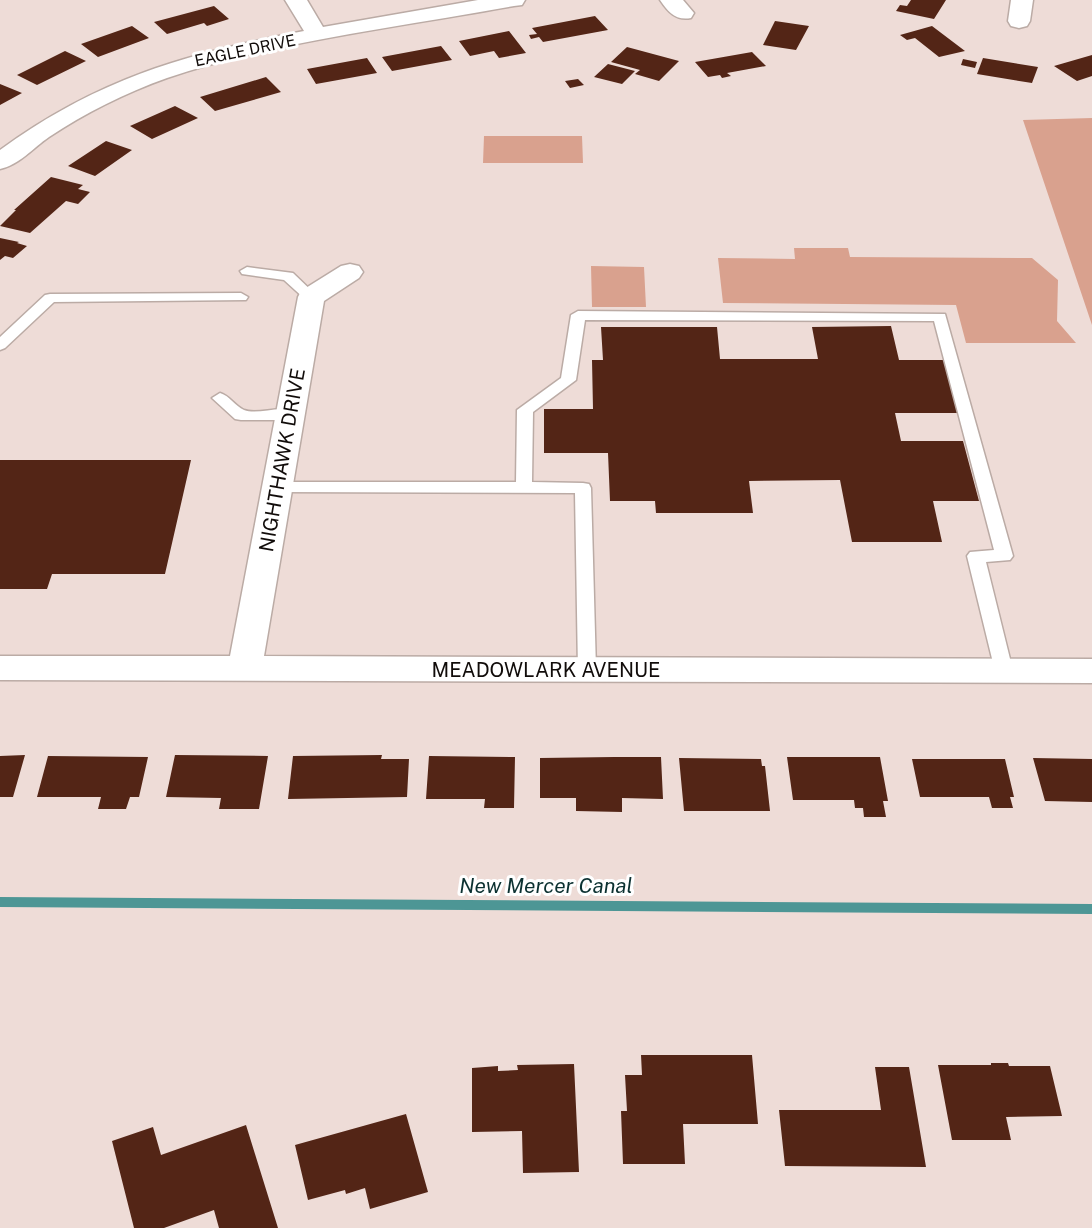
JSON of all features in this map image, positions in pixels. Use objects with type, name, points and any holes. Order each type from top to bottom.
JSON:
[{"type":"street","points":[[296,0],[317,35]]},
{"type":"street","name":"EAGLE DRIVE","points":[[0,162],[55,121],[116,89],[198,60],[317,35],[513,0]]},
{"type":"street","points":[[1019,21],[1022,0]]},
{"type":"street","points":[[311,297],[350,272]]},
{"type":"street","name":"NIGHTHAWK DRIVE","points":[[245,669],[311,297]]},
{"type":"street","name":"MEADOWLARK AVENUE","points":[[0,668],[1092,671]]},
{"type":"lane","points":[[247,271],[288,276],[311,297]]},
{"type":"lane","points":[[0,345],[50,298],[241,297]]},
{"type":"lane","points":[[524,488],[525,410],[568,380],[578,315],[940,318],[1004,556],[975,556],[1004,671]]},
{"type":"lane","points":[[220,398],[241,415],[289,415]]},
{"type":"lane","points":[[277,487],[583,488],[587,670]]},
{"type":"shaded area","points":[[1092,118],[1092,325],[1023,120]]},
{"type":"shaded area","points":[[484,136],[582,136],[583,163],[483,163]]},
{"type":"shaded area","points":[[794,248],[848,248],[850,257],[1032,258],[1058,280],[1057,321],[1076,343],[966,343],[956,305],[723,303],[718,258],[795,259]]},
{"type":"shaded area","points":[[591,266],[644,267],[646,307],[592,307]]},
{"type":"building","points":[[911,0],[946,0],[934,19],[896,11],[900,5],[907,6]]},
{"type":"building","points":[[214,6],[229,19],[207,26],[204,23],[167,34],[154,22]]},
{"type":"building","points":[[595,16],[608,30],[543,42],[539,37],[531,39],[529,35],[537,34],[532,28]]},
{"type":"building","points":[[775,21],[809,26],[796,50],[763,45]]},
{"type":"building","points":[[132,26],[149,38],[98,57],[81,44]]},
{"type":"building","points":[[932,26],[965,51],[939,57],[915,38],[907,40],[900,35]]},
{"type":"building","points":[[509,31],[526,53],[499,58],[494,51],[470,56],[459,41]]},
{"type":"building","points":[[441,46],[452,60],[392,71],[382,57]]},
{"type":"building","points":[[627,47],[679,61],[659,81],[635,74],[640,70],[611,62]]},
{"type":"building","points":[[65,51],[86,61],[37,85],[17,75]]},
{"type":"building","points":[[752,52],[766,66],[727,73],[731,76],[722,78],[720,75],[708,77],[695,62]]},
{"type":"building","points":[[1092,55],[1092,76],[1077,81],[1054,66]]},
{"type":"building","points":[[367,58],[377,73],[316,84],[307,69]]},
{"type":"building","points":[[983,58],[1038,67],[1032,83],[977,74]]},
{"type":"building","points":[[963,59],[977,62],[975,68],[961,65]]},
{"type":"building","points":[[608,64],[635,71],[622,84],[594,77]]},
{"type":"building","points":[[266,77],[281,92],[215,111],[200,97]]},
{"type":"building","points":[[578,79],[584,85],[570,88],[565,81]]},
{"type":"building","points":[[0,84],[22,93],[0,105]]},
{"type":"building","points":[[175,106],[198,118],[152,139],[130,126]]},
{"type":"building","points":[[106,141],[132,150],[95,176],[68,166]]},
{"type":"building","points":[[51,177],[83,185],[78,189],[90,192],[78,204],[66,201],[30,233],[0,226],[16,210],[14,210]]},
{"type":"building","points":[[0,238],[27,246],[13,258],[5,256],[0,260]]},
{"type":"building","points":[[891,326],[899,360],[944,360],[958,413],[895,413],[901,441],[963,441],[979,501],[933,501],[942,542],[852,542],[840,480],[749,481],[753,513],[656,513],[655,501],[610,501],[608,453],[544,453],[544,409],[593,409],[592,360],[603,360],[601,327],[717,327],[720,359],[818,359],[812,327]]},
{"type":"building","points":[[0,460],[191,460],[165,574],[52,574],[47,589],[0,589]]},
{"type":"building","points":[[25,755],[13,797],[0,797],[0,756]]},
{"type":"building","points":[[175,755],[268,756],[259,809],[219,809],[221,798],[166,797]]},
{"type":"building","points":[[382,755],[381,759],[409,759],[407,797],[288,799],[293,756]]},
{"type":"building","points":[[48,756],[148,757],[139,797],[130,797],[126,809],[98,809],[101,797],[37,797]]},
{"type":"building","points":[[429,756],[515,757],[514,808],[484,808],[485,799],[426,799]]},
{"type":"building","points":[[661,757],[663,799],[622,798],[622,812],[576,811],[576,798],[540,798],[540,758]]},
{"type":"building","points":[[787,757],[880,757],[888,801],[883,801],[886,817],[864,817],[863,808],[855,808],[854,800],[793,800]]},
{"type":"building","points":[[679,758],[761,759],[762,766],[765,766],[770,811],[684,811]]},
{"type":"building","points":[[1033,758],[1092,759],[1092,802],[1045,801]]},
{"type":"building","points":[[912,759],[1005,759],[1014,797],[1010,797],[1013,808],[992,808],[989,797],[920,797]]},
{"type":"building","points":[[641,1055],[752,1055],[758,1124],[683,1124],[685,1164],[623,1164],[621,1111],[627,1111],[625,1075],[642,1075]]},
{"type":"building","points":[[991,1063],[1008,1063],[1009,1066],[1050,1066],[1062,1116],[1006,1117],[1011,1140],[952,1140],[938,1065],[991,1065]]},
{"type":"building","points":[[574,1064],[579,1172],[523,1173],[522,1131],[472,1132],[472,1068],[498,1066],[498,1071],[518,1070],[517,1065]]},
{"type":"building","points":[[875,1067],[909,1067],[926,1167],[785,1166],[779,1110],[881,1110]]},
{"type":"building","points":[[406,1114],[428,1192],[370,1209],[365,1188],[346,1194],[345,1190],[308,1200],[295,1145]]},
{"type":"building","points":[[246,1125],[278,1228],[219,1228],[214,1210],[164,1228],[134,1228],[112,1141],[153,1127],[161,1155]]},
{"type":"waterway","name":"New Mercer Canal","points":[[0,902],[1092,909]]}]
